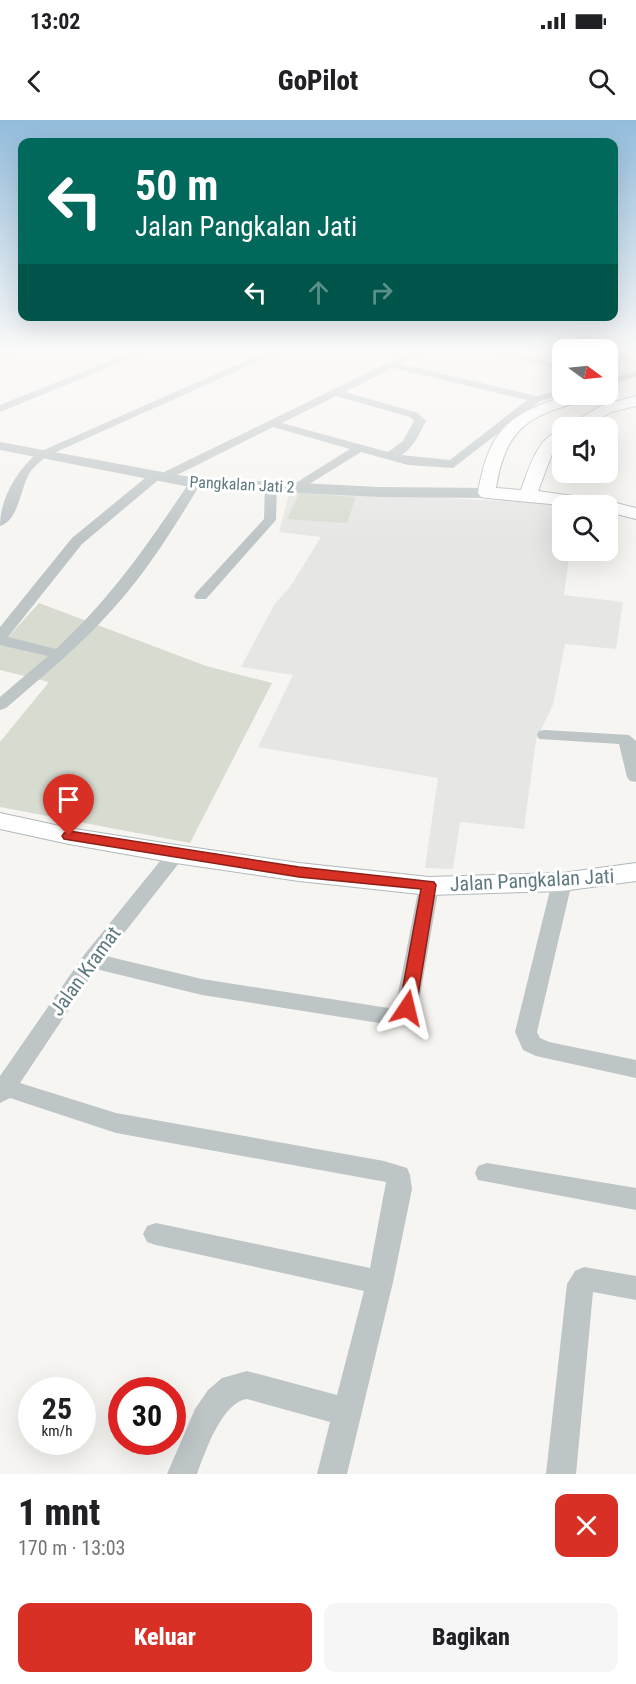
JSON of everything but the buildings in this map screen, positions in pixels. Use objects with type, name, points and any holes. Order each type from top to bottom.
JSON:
[{"type":"main road","points":[[535,413],[508,432],[492,464],[487,493],[552,498]]},
{"type":"main road","points":[[508,432],[552,436]]},
{"type":"main road","points":[[528,495],[544,452],[552,444]]},
{"type":"main road","points":[[618,509],[636,514]]},
{"type":"main road","name":"Jalan Pangkalan Jati","points":[[0,821],[69,836],[176,854],[299,872],[429,885],[562,882],[636,872]]},
{"type":"street","points":[[0,522],[5,517],[25,470],[41,455],[136,413]]},
{"type":"street","points":[[59,654],[0,639],[77,541],[158,477],[295,413]]},
{"type":"street","points":[[387,456],[398,454],[406,448],[420,421],[414,415],[408,413]]},
{"type":"street","points":[[273,424],[408,461],[453,464],[516,413]]},
{"type":"street","name":"Pangkalan Jati 2","points":[[0,446],[195,483],[380,492],[487,493]]},
{"type":"street","points":[[298,487],[359,448]]},
{"type":"street","points":[[0,705],[59,654],[119,593],[164,533],[195,483]]},
{"type":"street","points":[[201,596],[270,520],[274,510],[270,495],[271,486]]},
{"type":"street","points":[[545,735],[623,739],[629,744],[636,777]]},
{"type":"street","name":"Jalan Kramat","points":[[2,1088],[91,960],[176,854]]},
{"type":"street","points":[[562,882],[526,1032],[531,1044],[544,1050],[636,1069]]},
{"type":"street","points":[[91,960],[201,987],[398,1018],[403,1016],[407,1008],[429,885]]},
{"type":"street","points":[[2,1088],[116,1123],[398,1175],[399,1189],[380,1282],[332,1474]]},
{"type":"street","points":[[487,1173],[636,1199]]},
{"type":"street","points":[[156,1234],[380,1282]]},
{"type":"street","points":[[561,1474],[580,1284],[590,1279],[636,1288]]},
{"type":"street","points":[[182,1474],[192,1444],[224,1394],[235,1386],[247,1385],[347,1412]]},
{"type":"shaded area","points":[[290,490],[552,504],[552,561],[569,561],[564,595],[623,602],[616,649],[565,644],[553,705],[536,740],[524,829],[460,822],[453,869],[425,868],[438,778],[258,747],[293,675],[241,667],[274,605],[290,587],[321,537],[279,532]]},
{"type":"shaded area","points":[[299,493],[356,497],[347,523],[287,519]]},
{"type":"shaded area","points":[[39,603],[206,666],[272,683],[190,843],[0,807],[0,742],[49,682],[0,670],[0,646]]},
{"type":"route","points":[[69,836],[299,872],[429,885],[407,1008]]}]
